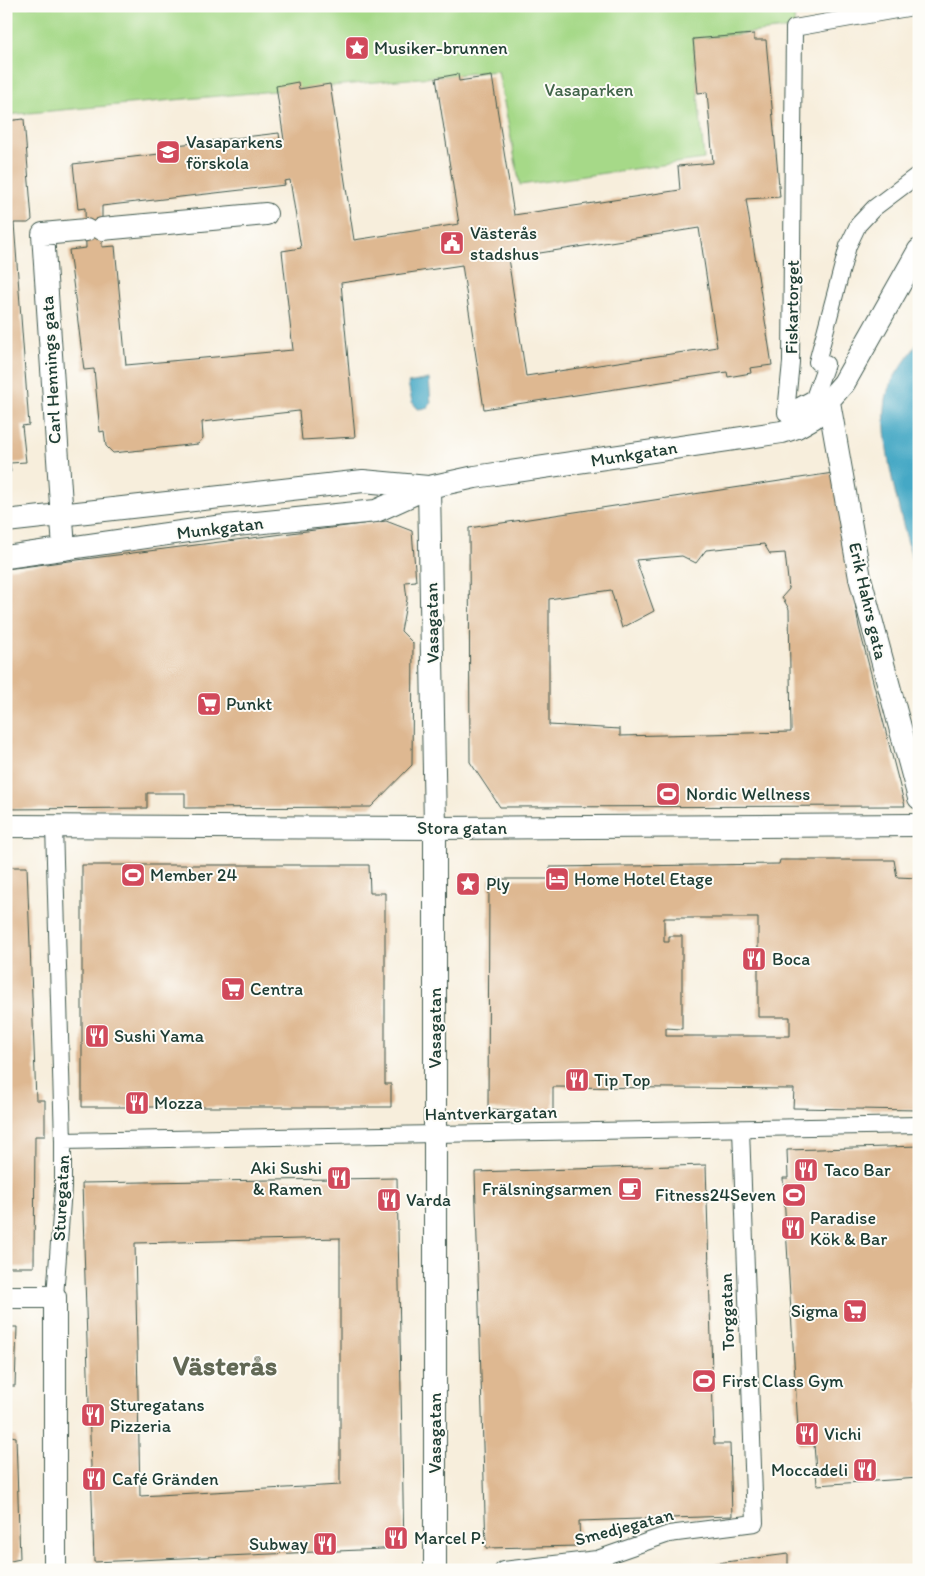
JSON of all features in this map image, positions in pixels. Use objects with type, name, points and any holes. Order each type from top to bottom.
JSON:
[{"type":"street","name":"Fiskartorget","points":[[919,6],[794,28],[791,362],[786,413],[814,398],[826,364],[817,362],[848,246],[858,225],[874,208],[919,174]]},
{"type":"street","name":"Carl Hennings gata","points":[[64,549],[60,515],[43,234],[266,214]]},
{"type":"street","points":[[829,402],[844,383],[919,250]]},
{"type":"street","name":"Munkgatan","points":[[6,557],[216,527],[376,511],[430,487],[475,477],[782,432],[798,428],[813,418],[829,402]]},
{"type":"street","name":"Erik Hahrs gata","points":[[829,402],[860,578],[919,798]]},
{"type":"street","name":"Munkgatan","points":[[6,521],[363,481],[430,487]]},
{"type":"street","name":"Vasagatan","points":[[430,487],[435,828],[435,1570]]},
{"type":"street","name":"Stora gatan","points":[[6,826],[435,828],[919,825]]},
{"type":"street","name":"Sturegatan","points":[[54,826],[63,1141],[63,1188],[55,1297],[56,1570]]},
{"type":"street","name":"Hantverkargatan","points":[[63,1141],[919,1125]]},
{"type":"street","name":"Torggatan","points":[[741,1129],[755,1523]]},
{"type":"street","points":[[6,1297],[55,1297]]},
{"type":"street","name":"Smedjegatan","points":[[503,1570],[597,1559],[669,1534],[755,1523]]},
{"type":"green space","name":"Vasaparken","points":[[6,6],[795,6],[794,28],[693,39],[704,159],[520,185],[498,71],[6,115]]},
{"type":"water","points":[[919,341],[919,585],[888,459],[885,410],[890,384]]},
{"type":"water","points":[[429,379],[431,403],[427,408],[418,409],[412,402],[408,383]]},
{"type":"building","name":"Västerås stadshus","points":[[754,34],[754,40],[766,40],[780,197],[746,199],[772,365],[750,368],[751,373],[728,377],[727,372],[484,409],[462,265],[341,283],[355,437],[302,440],[299,411],[202,422],[203,438],[198,444],[113,453],[106,446],[104,431],[100,432],[94,369],[84,370],[69,250],[86,248],[85,208],[78,209],[73,164],[168,153],[168,146],[279,133],[280,141],[284,140],[276,86],[298,82],[299,89],[330,84],[354,240],[459,224],[436,78],[458,74],[459,81],[492,76],[514,215],[680,190],[678,166],[713,163],[707,92],[698,93],[693,39]],"holes":[[[290,180],[301,248],[282,251],[293,350],[126,365],[115,246],[102,247],[102,206],[285,185],[284,181]],[[699,228],[717,347],[526,376],[508,258]]]},
{"type":"building","points":[[24,119],[32,220],[28,223],[14,223],[29,425],[22,426],[26,462],[10,463],[11,472],[6,473],[6,121]]},
{"type":"building","points":[[833,473],[859,627],[905,806],[500,807],[470,762],[469,528]],"holes":[[[764,544],[770,554],[785,553],[789,589],[782,597],[789,609],[791,732],[620,736],[620,729],[549,725],[549,599],[611,590],[622,628],[654,611],[636,560],[682,556],[696,563],[706,550]]]},
{"type":"building","name":"Punkt","points":[[386,521],[412,531],[416,581],[405,582],[407,599],[401,631],[413,643],[412,765],[371,807],[185,808],[185,793],[147,793],[147,808],[6,809],[6,569]]},
{"type":"building","points":[[780,860],[894,860],[897,877],[919,878],[919,1110],[793,1108],[794,1089],[553,1087],[553,1112],[488,1109],[489,879],[550,879],[550,867],[779,864]],"holes":[[[664,918],[758,918],[758,1017],[790,1017],[790,1036],[666,1036],[666,1028],[682,1029],[682,936],[669,936],[669,942],[664,942]]]},
{"type":"building","name":"Centra","points":[[82,865],[369,865],[370,893],[385,893],[385,1084],[391,1084],[391,1107],[82,1107]]},
{"type":"building","points":[[6,867],[27,867],[36,1100],[45,1100],[45,1136],[35,1136],[34,1267],[6,1267]]},
{"type":"building","name":"Sigma","points":[[919,1146],[919,1478],[817,1485],[814,1444],[799,1445],[783,1178],[788,1178],[787,1150]]},
{"type":"building","points":[[706,1165],[714,1444],[730,1444],[732,1516],[579,1521],[580,1546],[486,1548],[475,1172]]},
{"type":"building","points":[[397,1178],[404,1548],[94,1562],[82,1183]],"holes":[[[340,1238],[340,1485],[140,1496],[135,1243]]]},
{"type":"building","points":[[6,1327],[17,1327],[15,1386],[6,1386]]},
{"type":"building","points":[[6,1435],[16,1437],[20,1559],[6,1562]]},
{"type":"building","points":[[788,1554],[788,1570],[671,1570],[671,1569]]},
{"type":"place","name":"Musiker-brunnen","points":[[357,48]]},
{"type":"place","name":"Vasaparkens förskola","points":[[168,152]]},
{"type":"place","name":"Västerås stadshus","points":[[452,243]]},
{"type":"place","name":"Punkt","points":[[209,704]]},
{"type":"place","name":"Nordic Wellness","points":[[668,794]]},
{"type":"place","name":"Member 24","points":[[133,875]]},
{"type":"place","name":"Home Hotel Etage","points":[[557,879]]},
{"type":"place","name":"Ply","points":[[468,884]]},
{"type":"place","name":"Boca","points":[[754,959]]},
{"type":"place","name":"Centra","points":[[233,989]]},
{"type":"place","name":"Sushi Yama","points":[[97,1036]]},
{"type":"place","name":"Tip Top","points":[[577,1080]]},
{"type":"place","name":"Mozza","points":[[137,1103]]},
{"type":"place","name":"Taco Bar","points":[[806,1170]]},
{"type":"place","name":"Aki Sushi & Ramen","points":[[339,1178]]},
{"type":"place","name":"Frälsningsarmen","points":[[630,1189]]},
{"type":"place","name":"Fitness24Seven","points":[[794,1195]]},
{"type":"place","name":"Varda","points":[[389,1200]]},
{"type":"place","name":"Paradise Kök & Bar","points":[[793,1228]]},
{"type":"place","name":"Sigma","points":[[855,1311]]},
{"type":"place","name":"First Class Gym","points":[[704,1381]]},
{"type":"place","name":"Sturegatans Pizzeria","points":[[93,1415]]},
{"type":"place","name":"Vichi","points":[[807,1434]]},
{"type":"place","name":"Moccadeli","points":[[865,1470]]},
{"type":"place","name":"Café Gränden","points":[[94,1479]]},
{"type":"place","name":"Marcel P.","points":[[396,1538]]},
{"type":"place","name":"Subway","points":[[325,1544]]},
{"type":"district","name":"Västerås","points":[[225,1365]]}]
